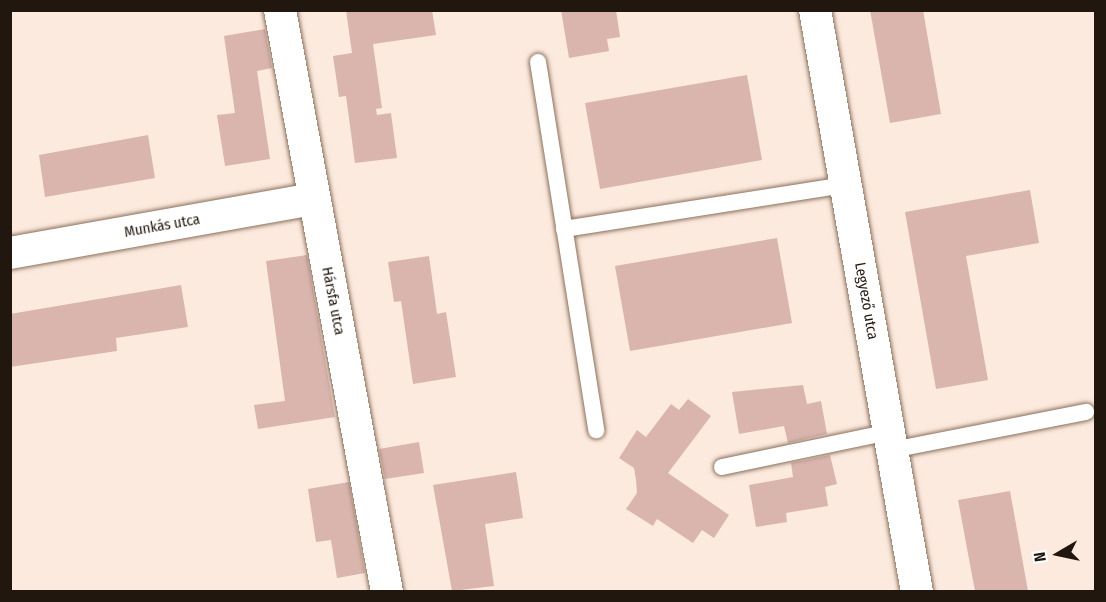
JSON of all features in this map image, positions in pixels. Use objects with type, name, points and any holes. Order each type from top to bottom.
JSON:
[{"type":"street","name":"Hársfa utca","points":[[280,10],[387,591]]},
{"type":"street","name":"Legyező utca","points":[[815,10],[917,591]]},
{"type":"street","name":"Munkás utca","points":[[10,253],[314,200]]},
{"type":"lane","points":[[538,62],[596,430]]},
{"type":"lane","points":[[564,229],[846,185]]},
{"type":"lane","points":[[722,467],[1086,412]]},
{"type":"building","points":[[346,10],[432,10],[436,35],[373,44],[382,108],[376,109],[377,115],[391,113],[397,158],[355,163],[346,96],[339,97],[333,56],[352,53]]},
{"type":"building","points":[[561,10],[616,10],[620,37],[607,39],[609,51],[569,58]]},
{"type":"building","points":[[870,10],[923,10],[941,114],[890,123]]},
{"type":"building","points":[[265,29],[272,68],[257,71],[270,159],[225,166],[217,115],[235,113],[224,36]]},
{"type":"building","points":[[747,75],[762,160],[600,189],[585,103]]},
{"type":"building","points":[[148,135],[155,178],[45,197],[39,155]]},
{"type":"building","points":[[1030,190],[1039,243],[966,256],[988,380],[936,389],[905,212]]},
{"type":"building","points":[[777,238],[792,323],[630,351],[615,266]]},
{"type":"building","points":[[307,255],[335,417],[258,429],[254,405],[285,401],[266,261]]},
{"type":"building","points":[[429,256],[437,314],[446,312],[456,377],[413,384],[401,301],[394,302],[388,262]]},
{"type":"building","points":[[181,285],[188,327],[116,338],[117,351],[10,367],[10,314]]},
{"type":"building","points":[[803,385],[807,404],[821,401],[827,434],[788,443],[784,426],[739,434],[732,392]]},
{"type":"building","points":[[688,399],[711,416],[668,473],[729,515],[714,538],[702,530],[693,543],[657,519],[653,526],[626,509],[637,493],[636,480],[634,468],[619,458],[637,430],[646,437],[671,404],[679,410]]},
{"type":"building","points":[[419,442],[424,473],[385,479],[379,449]]},
{"type":"building","points":[[830,455],[837,484],[825,487],[828,506],[786,513],[787,522],[756,527],[749,485],[793,477],[791,463]]},
{"type":"building","points":[[516,472],[523,518],[485,524],[494,586],[452,591],[433,485]]},
{"type":"building","points":[[349,482],[365,573],[337,578],[331,540],[316,542],[308,489]]},
{"type":"building","points":[[1010,491],[1028,591],[975,591],[958,500]]}]
